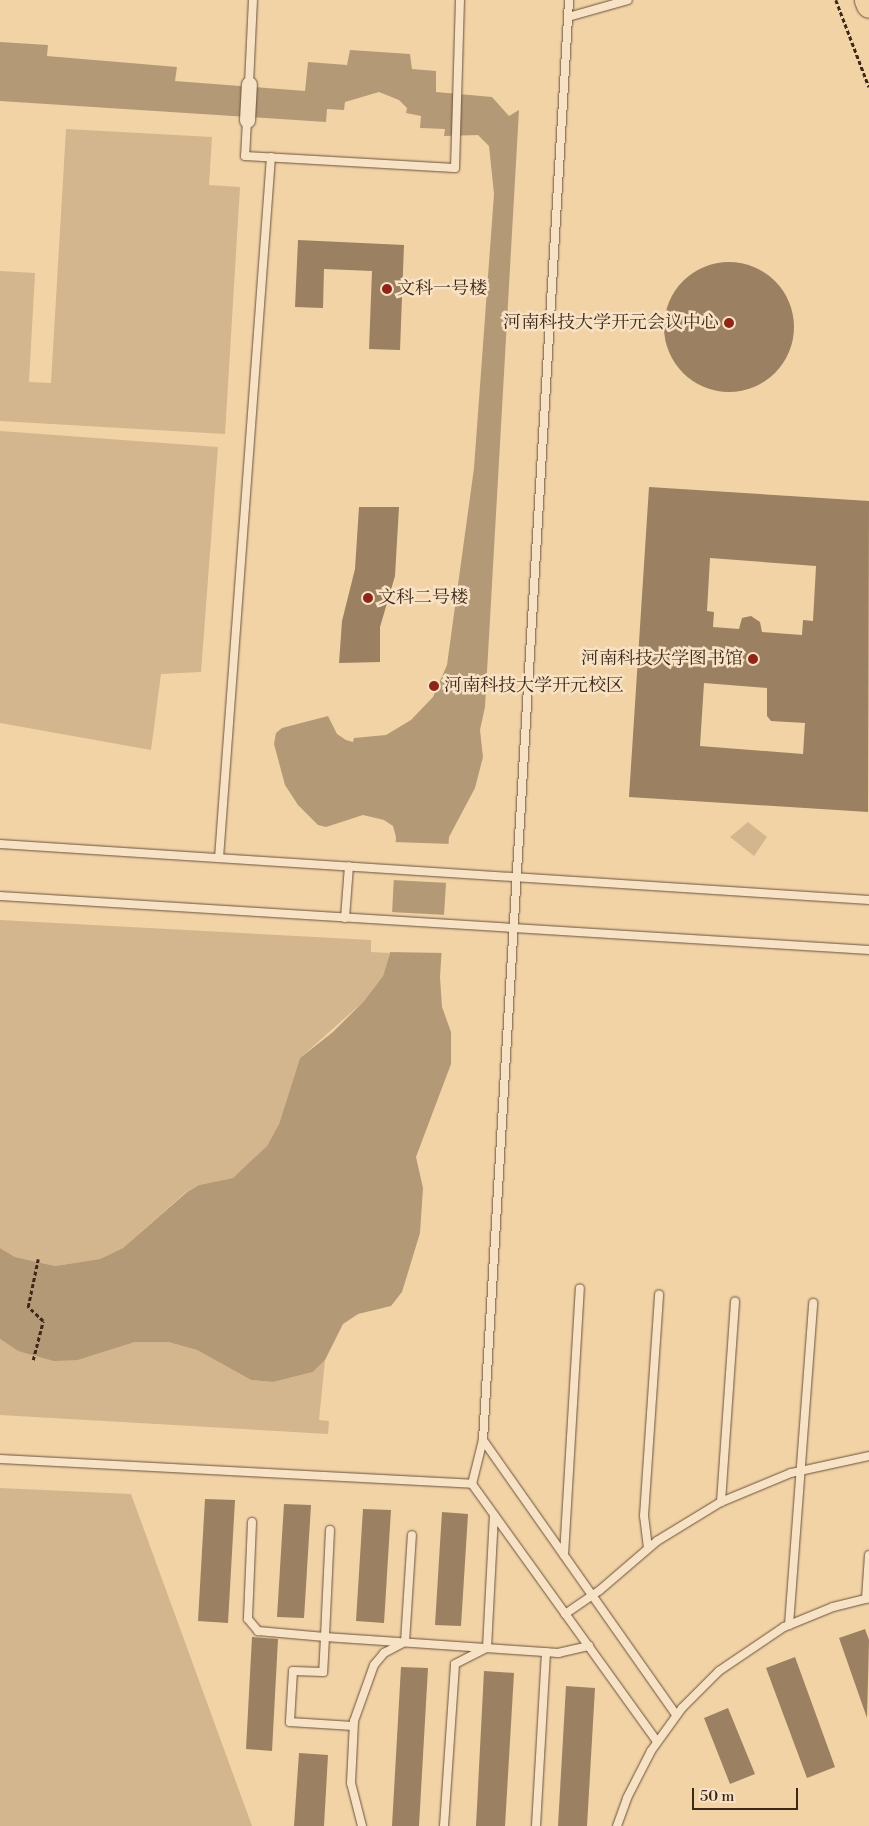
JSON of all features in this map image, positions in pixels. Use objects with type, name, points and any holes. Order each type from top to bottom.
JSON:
[{"type":"main road","points":[[867,0],[869,5]]},
{"type":"street","points":[[247,120],[249,84]]},
{"type":"lane","points":[[249,84],[253,0]]},
{"type":"lane","points":[[247,120],[246,156],[455,168],[460,0]]},
{"type":"lane","points":[[568,0],[483,1440],[472,1484],[657,1741]]},
{"type":"lane","points":[[568,17],[628,0]]},
{"type":"lane","points":[[218,858],[271,157]]},
{"type":"lane","points":[[0,844],[869,900]]},
{"type":"lane","points":[[345,918],[349,866]]},
{"type":"lane","points":[[0,896],[869,950]]},
{"type":"lane","points":[[564,1555],[580,1288]]},
{"type":"lane","points":[[648,1548],[644,1516],[659,1295]]},
{"type":"lane","points":[[721,1502],[735,1301]]},
{"type":"lane","points":[[789,1625],[813,1303]]},
{"type":"lane","points":[[483,1440],[676,1715]]},
{"type":"lane","points":[[565,1614],[593,1595],[648,1548],[721,1502],[800,1471],[869,1456]]},
{"type":"lane","points":[[0,1459],[472,1484]]},
{"type":"lane","points":[[486,1648],[494,1515]]},
{"type":"lane","points":[[252,1522],[248,1619],[258,1631],[558,1653],[589,1646]]},
{"type":"lane","points":[[330,1530],[323,1672],[293,1671],[290,1722],[353,1726]]},
{"type":"lane","points":[[405,1642],[412,1536]]},
{"type":"lane","points":[[617,1826],[638,1774],[657,1741],[676,1715],[718,1671],[761,1640],[789,1625],[833,1607],[867,1598],[869,1555]]},
{"type":"lane","points":[[362,1826],[351,1783],[353,1726],[374,1665],[384,1653],[405,1642]]},
{"type":"lane","points":[[444,1826],[455,1664],[486,1648]]},
{"type":"lane","points":[[536,1826],[546,1652]]},
{"type":"path","points":[[836,0],[869,87]]},
{"type":"path","points":[[33,1360],[43,1321],[28,1307],[38,1259]]},
{"type":"shaded area","points":[[0,42],[48,45],[47,56],[177,67],[175,81],[305,91],[308,62],[347,65],[350,50],[410,54],[412,69],[436,71],[436,92],[492,97],[509,116],[519,110],[485,707],[480,730],[483,757],[475,788],[449,837],[440,977],[442,1007],[451,1032],[451,1064],[416,1157],[423,1188],[420,1233],[402,1292],[391,1306],[358,1314],[343,1324],[325,1360],[313,1372],[273,1382],[251,1380],[197,1350],[168,1342],[135,1342],[78,1360],[54,1361],[18,1351],[0,1339],[0,1248],[15,1257],[55,1266],[100,1259],[123,1248],[187,1192],[199,1185],[233,1178],[267,1146],[279,1124],[300,1058],[333,1032],[364,1001],[383,976],[390,953],[396,837],[393,826],[384,820],[363,815],[326,827],[318,825],[298,805],[285,785],[274,744],[276,733],[282,728],[328,716],[337,734],[346,740],[353,742],[354,738],[386,735],[411,720],[433,697],[447,665],[474,468],[494,194],[489,146],[478,135],[444,136],[445,129],[420,128],[421,116],[406,113],[407,108],[399,100],[379,92],[345,102],[344,110],[327,109],[326,122],[0,101]]},
{"type":"shaded area","points":[[66,129],[212,137],[209,185],[240,187],[225,434],[0,421],[0,271],[35,273],[29,382],[51,383]]},
{"type":"shaded area","points":[[0,431],[218,447],[201,672],[161,674],[151,750],[0,723]]},
{"type":"shaded area","points":[[748,822],[767,837],[754,856],[730,837]]},
{"type":"shaded area","points":[[0,920],[371,940],[371,952],[390,953],[383,976],[364,1001],[300,1058],[279,1124],[267,1146],[251,1163],[233,1178],[199,1185],[186,1192],[123,1248],[100,1259],[55,1266],[15,1257],[0,1248]]},
{"type":"shaded area","points":[[0,1339],[18,1351],[78,1360],[135,1342],[168,1342],[197,1350],[251,1380],[273,1382],[313,1372],[325,1360],[319,1420],[329,1421],[328,1434],[0,1415]]},
{"type":"shaded area","points":[[0,1488],[131,1494],[252,1826],[0,1826]]},
{"type":"pier","points":[[393,842],[451,844],[449,883],[392,880]]},
{"type":"pier","points":[[390,912],[447,915],[445,953],[388,952]]},
{"type":"building","name":"文科一号楼","points":[[298,240],[404,245],[400,350],[369,349],[372,271],[324,269],[323,308],[295,307]]},
{"type":"building","name":"河南科技大学开元会议中心","points":[[729,262],[742,263],[754,267],[775,281],[789,302],[793,314],[793,340],[789,352],[775,373],[754,387],[742,391],[729,392],[716,391],[704,387],[683,373],[669,352],[665,340],[664,327],[665,314],[669,302],[683,281],[704,267],[716,263]]},
{"type":"building","name":"河南科技大学图书馆","points":[[649,487],[869,501],[868,812],[629,797]],"holes":[[[710,558],[816,566],[813,621],[803,620],[802,635],[762,632],[760,622],[751,616],[742,618],[739,629],[713,627],[714,612],[707,611]],[[704,683],[767,688],[767,716],[771,721],[805,723],[803,754],[700,746]]]},
{"type":"building","name":"文科二号楼","points":[[359,507],[399,507],[395,576],[380,627],[380,662],[339,663],[342,621],[355,569]]},
{"type":"building","points":[[205,1499],[235,1500],[228,1623],[198,1621]]},
{"type":"building","points":[[284,1504],[311,1505],[304,1618],[277,1617]]},
{"type":"building","points":[[363,1509],[391,1510],[384,1623],[356,1621]]},
{"type":"building","points":[[442,1512],[468,1514],[461,1626],[435,1625]]},
{"type":"building","points":[[865,1629],[869,1640],[867,1718],[839,1638]]},
{"type":"building","points":[[252,1637],[278,1639],[272,1751],[246,1749]]},
{"type":"building","points":[[795,1657],[835,1767],[807,1778],[766,1668]]},
{"type":"building","points":[[401,1667],[428,1668],[419,1826],[392,1826]]},
{"type":"building","points":[[484,1671],[514,1673],[505,1826],[476,1826]]},
{"type":"building","points":[[566,1686],[595,1688],[587,1826],[558,1826]]},
{"type":"building","points":[[728,1708],[755,1774],[730,1784],[704,1718]]},
{"type":"building","points":[[299,1753],[328,1755],[324,1826],[294,1826]]},
{"type":"place","name":"文科一号楼","points":[[387,289]]},
{"type":"place","name":"河南科技大学开元会议中心","points":[[729,323]]},
{"type":"place","name":"文科二号楼","points":[[368,598]]},
{"type":"place","name":"河南科技大学图书馆","points":[[753,659]]},
{"type":"place","name":"河南科技大学开元校区","points":[[434,686]]}]
